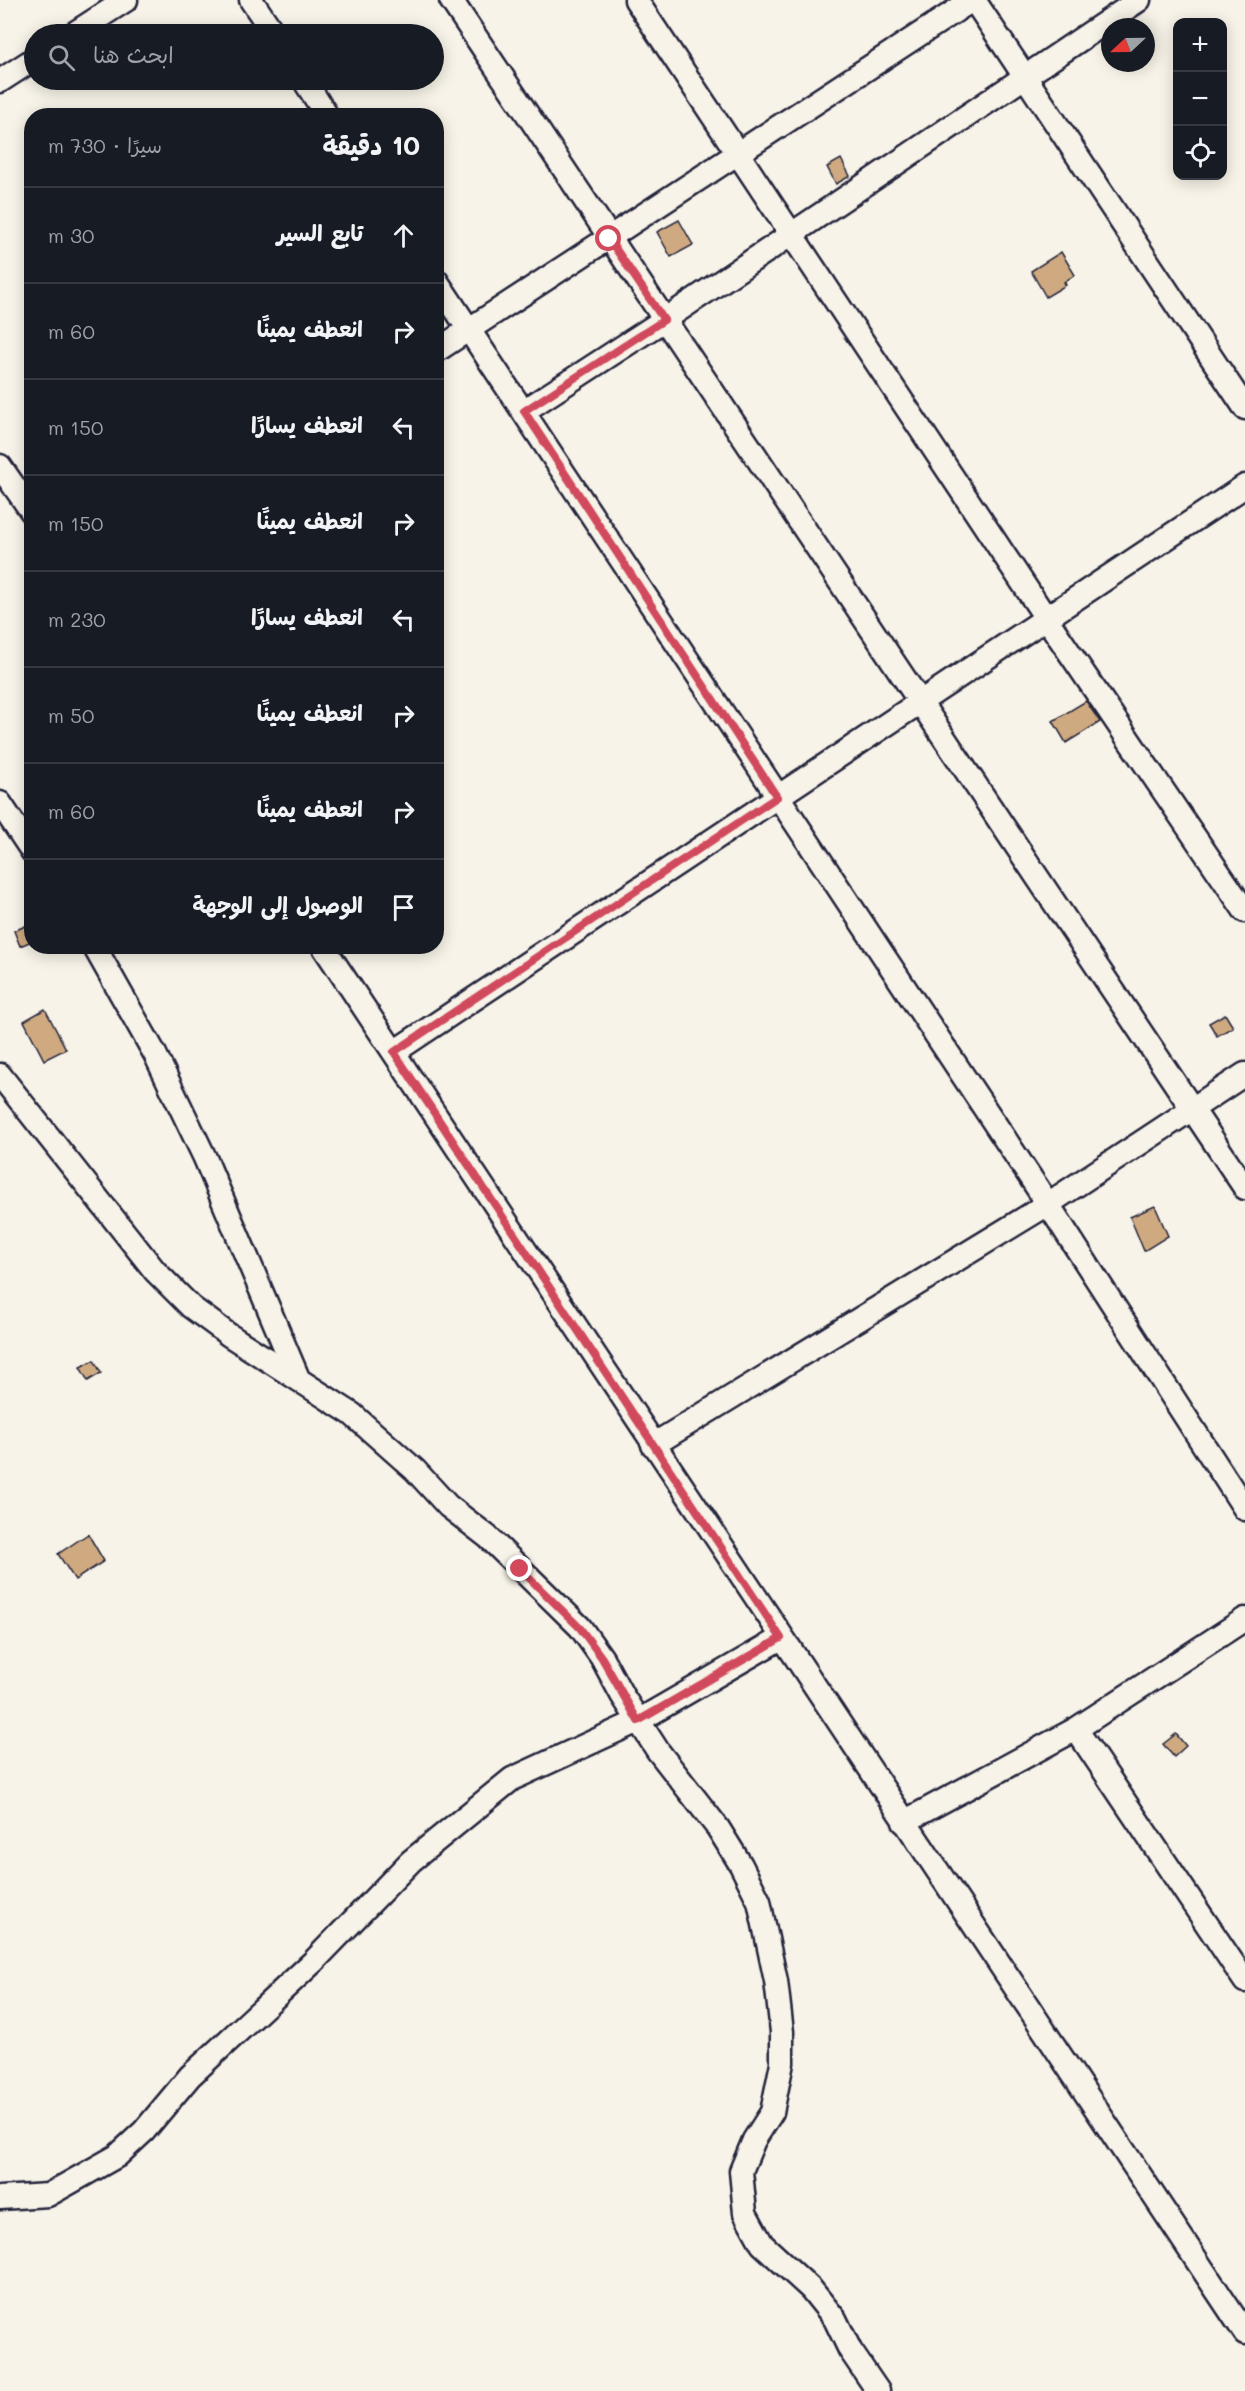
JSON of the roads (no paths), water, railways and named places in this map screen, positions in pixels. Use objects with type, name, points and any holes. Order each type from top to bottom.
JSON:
[{"type":"street","points":[[89,24],[126,0]]},
{"type":"street","points":[[251,0],[267,24]]},
{"type":"street","points":[[451,0],[919,704],[1245,1188]]},
{"type":"street","points":[[636,0],[793,233],[1046,618],[1245,911]]},
{"type":"street","points":[[444,346],[609,239],[737,152],[973,0],[1026,76],[1245,408]]},
{"type":"street","points":[[524,411],[664,320],[1139,0]]},
{"type":"street","points":[[0,81],[24,65]]},
{"type":"street","points":[[310,90],[322,108]]},
{"type":"street","points":[[444,292],[1048,1204],[1245,1509]]},
{"type":"street","points":[[0,466],[24,500]]},
{"type":"street","points":[[394,1052],[1245,486]]},
{"type":"street","points":[[0,803],[24,839]]},
{"type":"street","points":[[99,954],[155,1054],[205,1158],[298,1378]]},
{"type":"street","points":[[328,954],[1245,2333]]},
{"type":"street","points":[[653,1445],[1048,1204],[1245,1074]]},
{"type":"street","points":[[0,1075],[155,1271],[191,1307],[229,1335],[352,1414],[415,1470],[448,1506],[488,1537],[580,1628],[602,1658],[638,1721],[718,1828],[741,1865],[759,1901],[780,2009],[782,2062],[772,2112],[754,2140],[741,2171],[745,2213],[762,2244],[811,2289],[835,2319],[850,2350],[878,2391]]},
{"type":"street","points":[[904,1822],[1076,1730],[1245,1619]]},
{"type":"street","points":[[0,2198],[48,2195],[117,2156],[144,2131],[190,2076],[313,1962],[411,1861],[512,1779],[638,1721],[781,1638]]},
{"type":"street","points":[[1076,1730],[1245,1982]]}]
